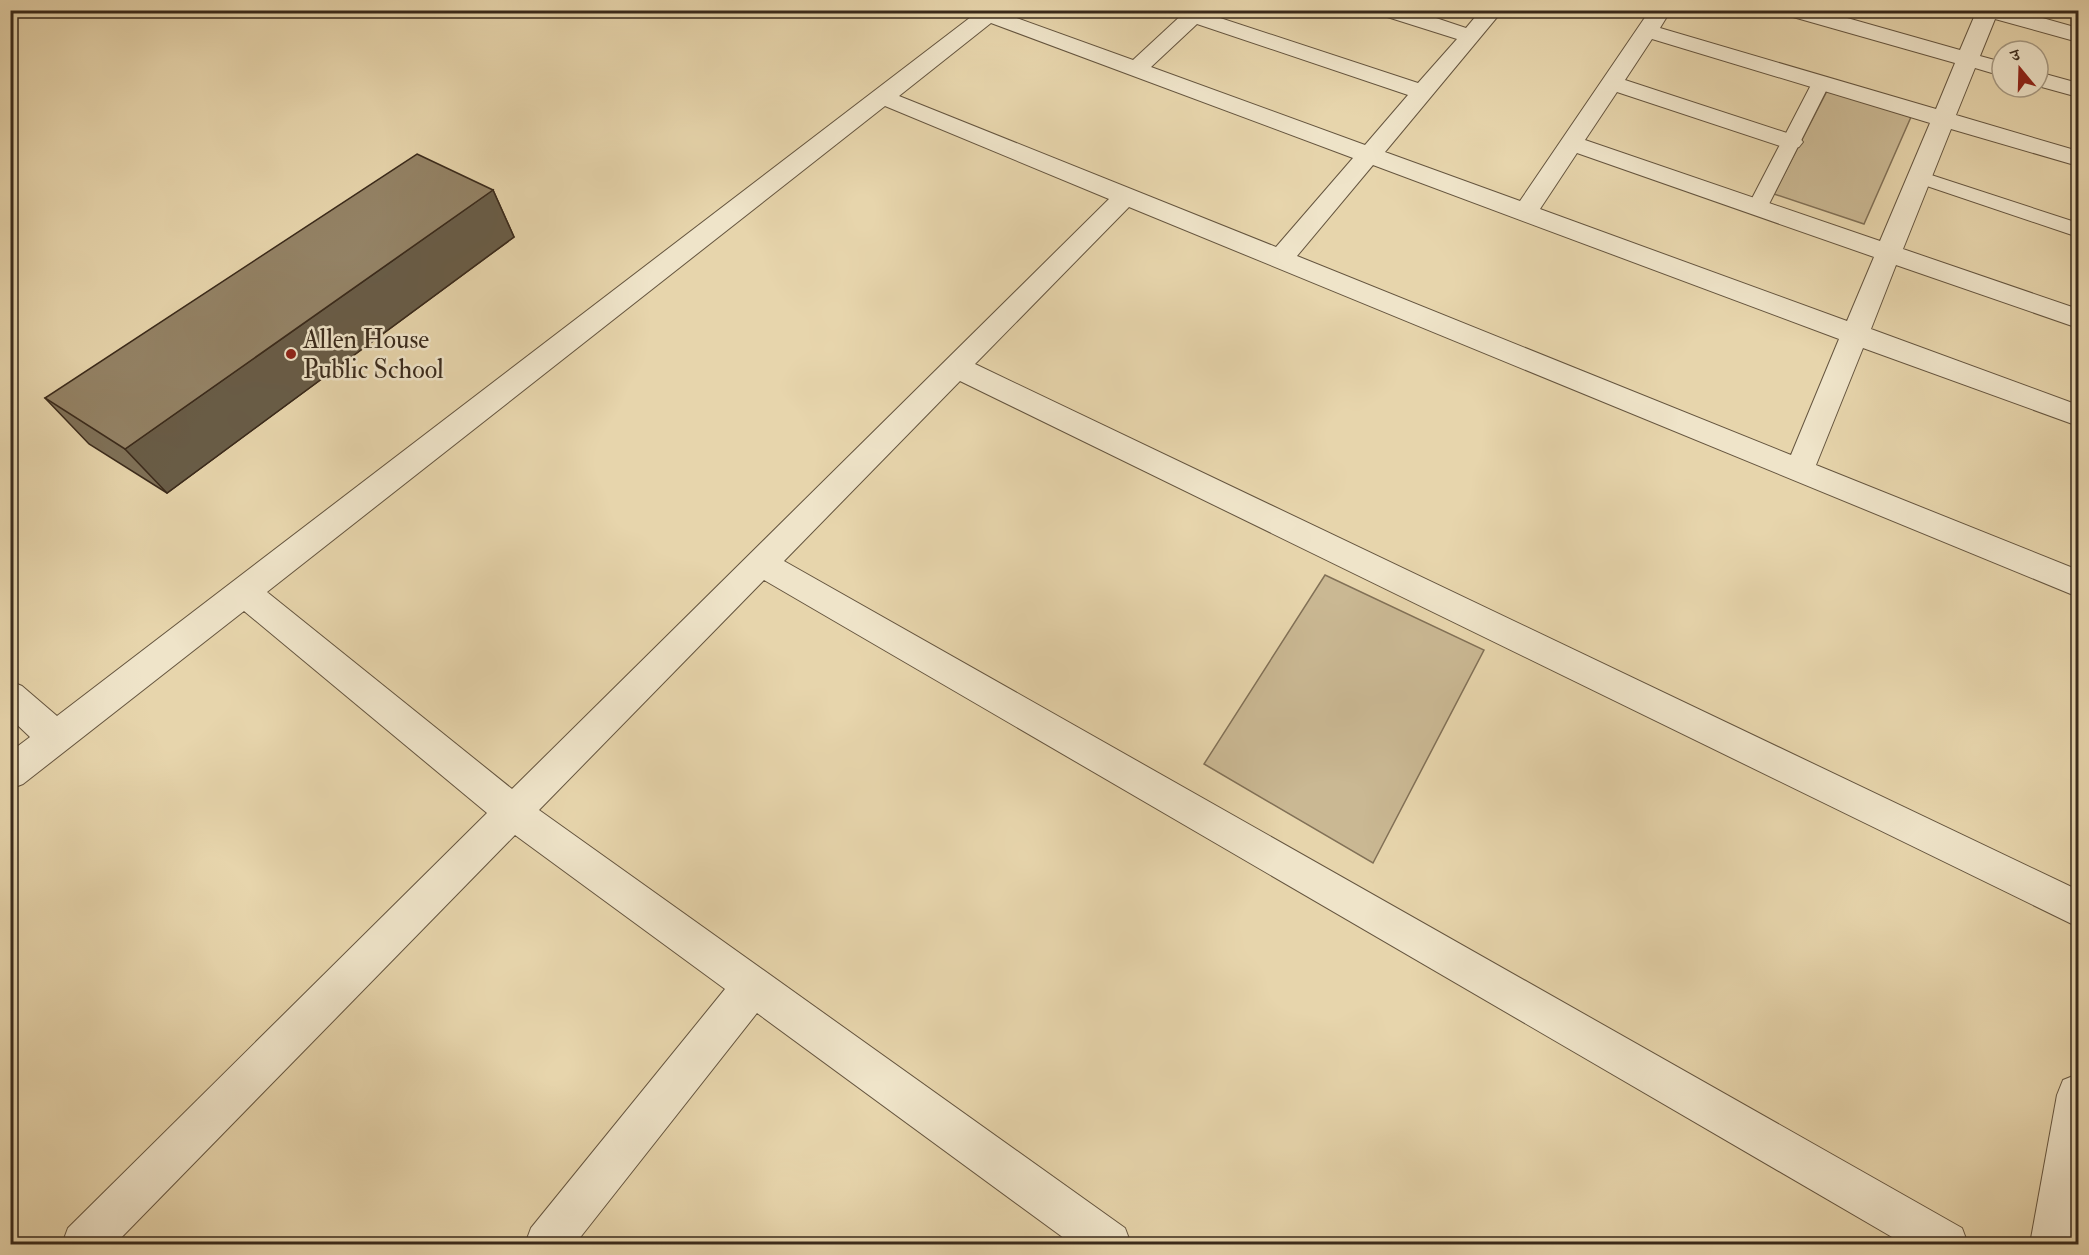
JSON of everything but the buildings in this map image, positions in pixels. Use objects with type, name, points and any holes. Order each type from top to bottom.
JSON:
[{"type":"street","points":[[1389,10],[1470,36]]},
{"type":"street","points":[[1280,259],[1493,10]]},
{"type":"street","points":[[1525,212],[1661,10]]},
{"type":"street","points":[[1794,10],[1990,65]]},
{"type":"street","points":[[1799,471],[1988,10],[2079,35]]},
{"type":"street","points":[[10,773],[991,13],[1136,69],[2079,416]]},
{"type":"street","points":[[1136,69],[1197,13],[1423,92]]},
{"type":"street","points":[[1647,31],[2079,159]]},
{"type":"street","points":[[2050,82],[2079,90]]},
{"type":"street","points":[[1612,83],[1791,142]]},
{"type":"street","points":[[882,98],[2079,584]]},
{"type":"street","points":[[1571,143],[2079,319]]},
{"type":"street","points":[[84,1245],[1125,197]]},
{"type":"street","points":[[956,367],[2079,909]]},
{"type":"street","points":[[761,564],[1946,1245]]},
{"type":"street","points":[[244,592],[514,813],[753,986],[1091,1239]]},
{"type":"street","points":[[10,696],[56,738]]},
{"type":"street","points":[[547,1245],[753,986]]},
{"type":"street","points":[[2052,1245],[2079,1095]]},
{"type":"lane","points":[[1756,208],[1821,83]]},
{"type":"lane","points":[[1919,177],[2079,230]]},
{"type":"shaded area","points":[[1827,91],[1911,117],[1864,224],[1774,194]]},
{"type":"shaded area","points":[[1325,575],[1484,650],[1373,863],[1204,764]]},
{"type":"place","name":"Allen House Public School","points":[[291,354]]}]
